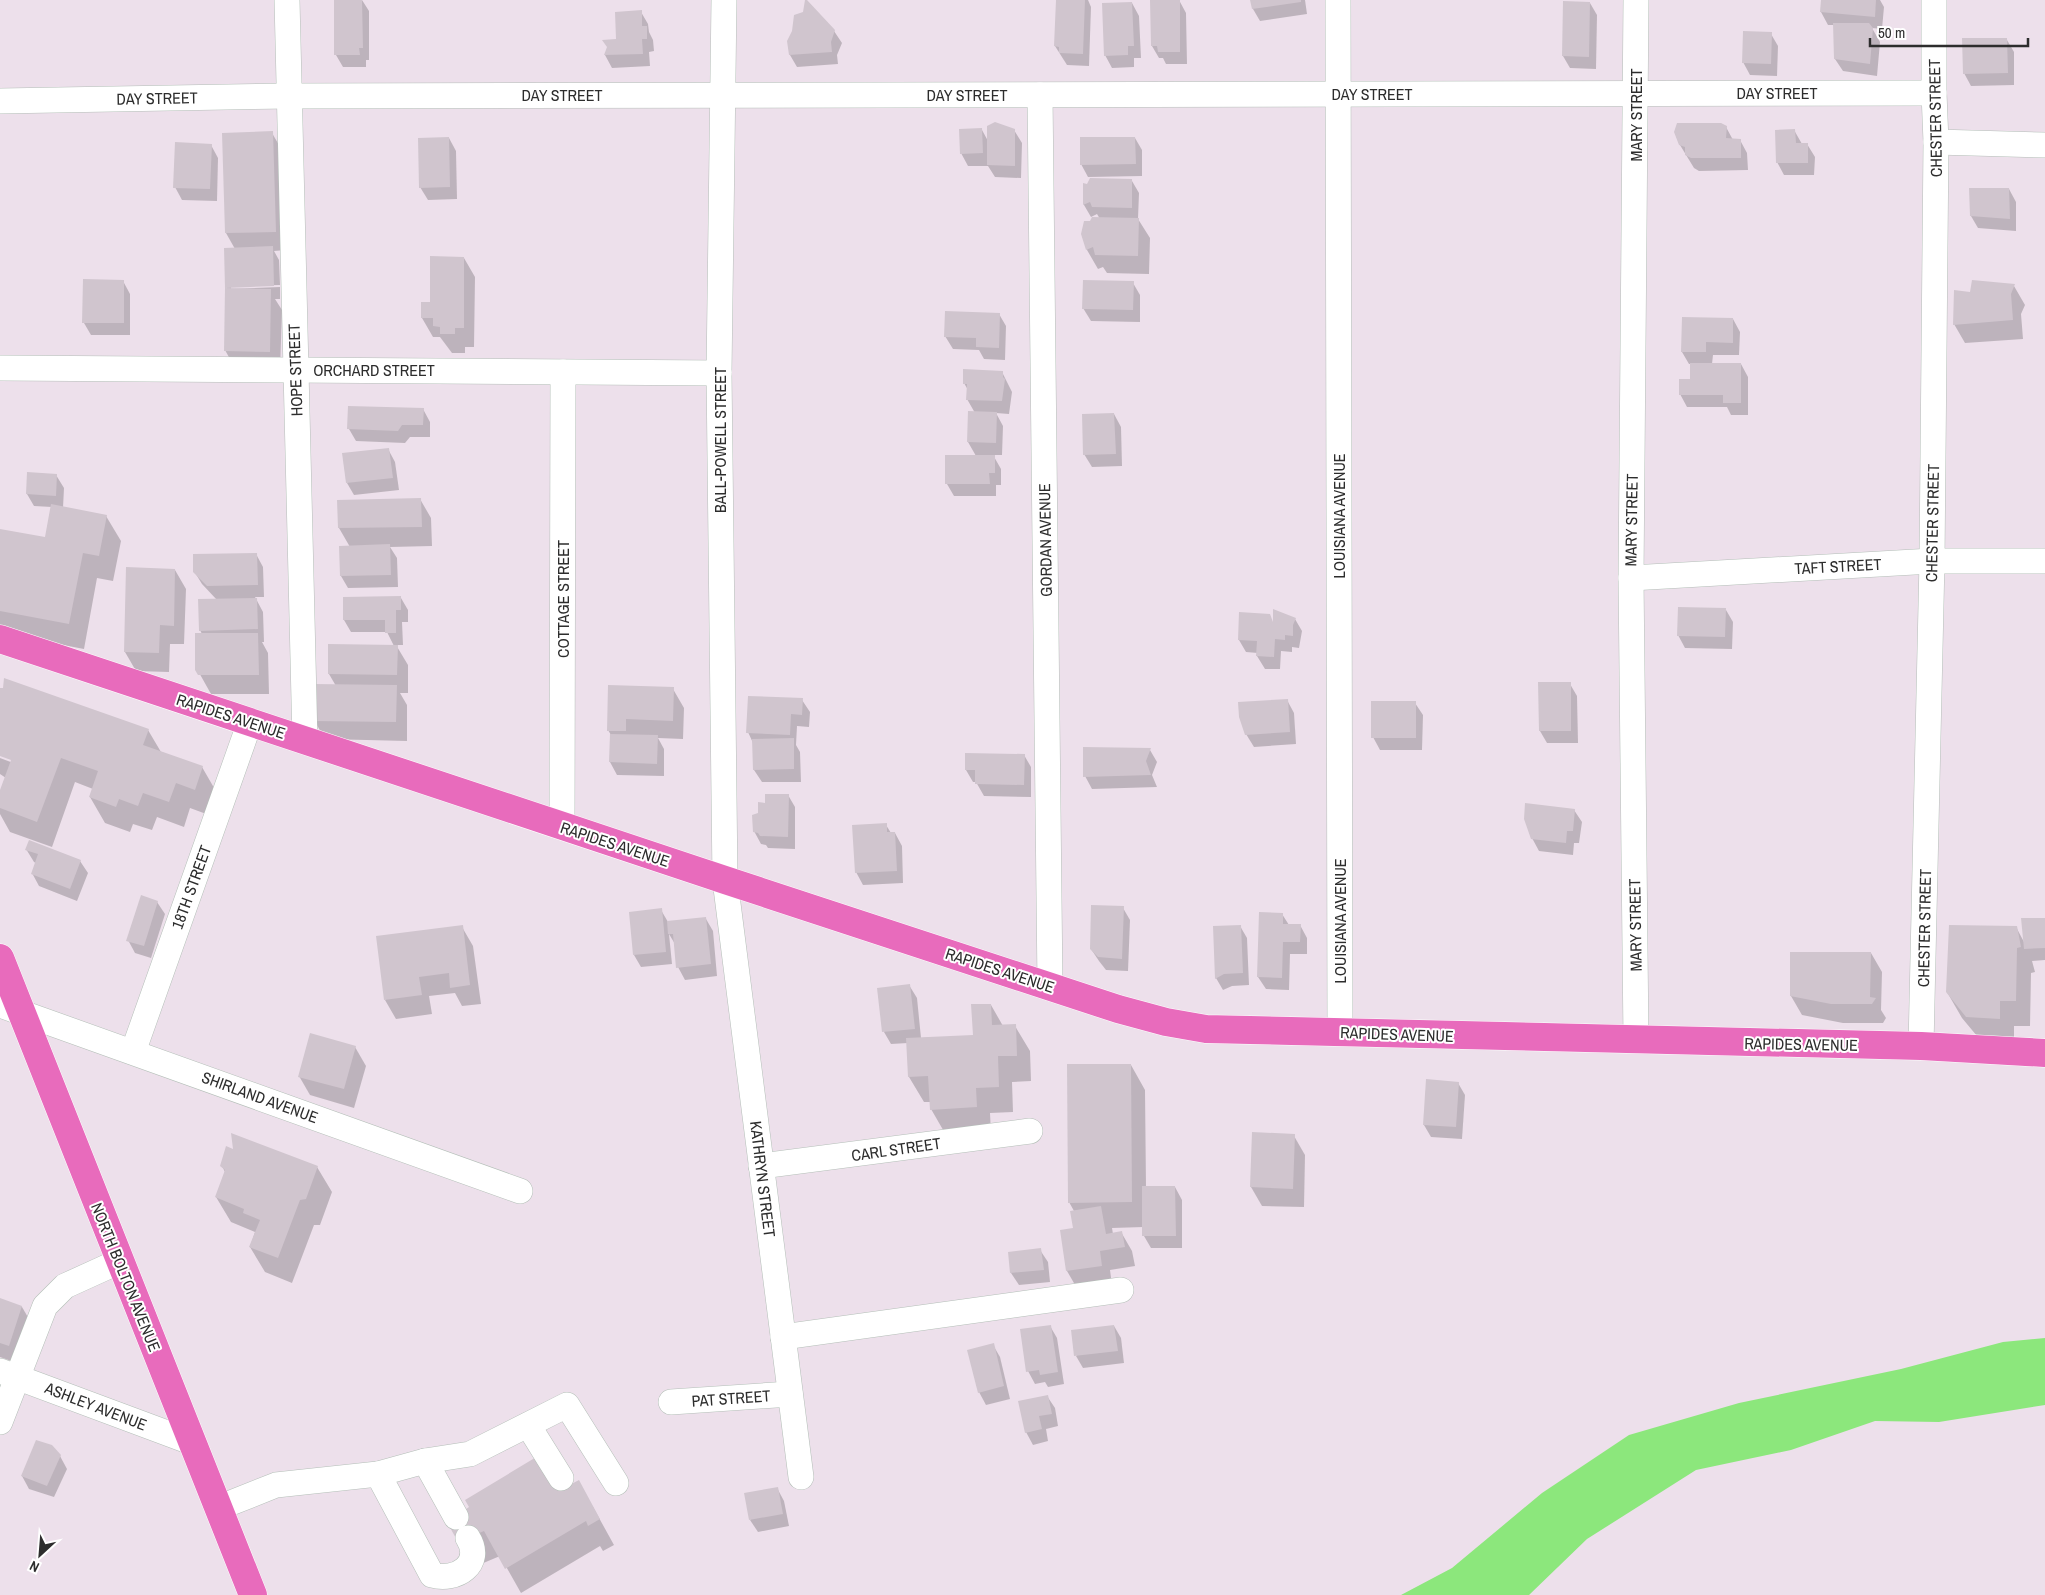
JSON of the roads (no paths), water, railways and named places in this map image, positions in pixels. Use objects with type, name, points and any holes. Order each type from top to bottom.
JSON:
[{"type":"main road","name":"RAPIDES AVENUE","points":[[1,640],[725,880],[1166,1022],[1206,1029],[1922,1046],[2045,1053]]},
{"type":"main road","name":"NORTH BOLTON AVENUE","points":[[0,958],[11,1009],[120,1261],[253,1595]]},
{"type":"street","name":"HOPE STREET","points":[[286,0],[305,740]]},
{"type":"street","name":"BALL-POWELL STREET","points":[[724,0],[719,373],[725,880]]},
{"type":"street","name":"LOUISIANA AVENUE","points":[[1338,0],[1340,1032]]},
{"type":"street","name":"MARY STREET","points":[[1636,0],[1631,578],[1636,1040]]},
{"type":"street","name":"CHESTER STREET","points":[[1922,1046],[1932,561],[1936,142],[1934,0]]},
{"type":"street","name":"DAY STREET","points":[[0,102],[288,96],[1934,93]]},
{"type":"street","name":"GORDAN AVENUE","points":[[1040,95],[1050,986]]},
{"type":"street","points":[[1936,142],[2045,145]]},
{"type":"street","name":"ORCHARD STREET","points":[[0,368],[719,373]]},
{"type":"street","name":"COTTAGE STREET","points":[[562,826],[563,372]]},
{"type":"street","name":"TAFT STREET","points":[[1631,578],[1932,561],[2045,561]]},
{"type":"street","name":"18TH STREET","points":[[132,1052],[250,722]]},
{"type":"street","name":"KATHRYN STREET","points":[[725,880],[801,1477]]},
{"type":"street","name":"SHIRLAND AVENUE","points":[[11,1009],[520,1190]]},
{"type":"street","name":"CARL STREET","points":[[761,1166],[1030,1131]]},
{"type":"street","points":[[0,1422],[8,1374],[45,1306],[65,1286],[120,1261]]},
{"type":"street","points":[[783,1337],[1122,1290]]},
{"type":"street","name":"ASHLEY AVENUE","points":[[8,1374],[191,1442]]},
{"type":"street","name":"PAT STREET","points":[[672,1402],[790,1394]]},
{"type":"street","points":[[218,1508],[276,1485],[378,1474],[426,1461],[470,1454],[567,1405],[616,1483]]},
{"type":"street","points":[[528,1425],[561,1478]]},
{"type":"street","points":[[426,1461],[456,1517]]},
{"type":"street","points":[[378,1474],[432,1575],[443,1578],[449,1577],[468,1568],[473,1556],[472,1545],[468,1538]]}]
